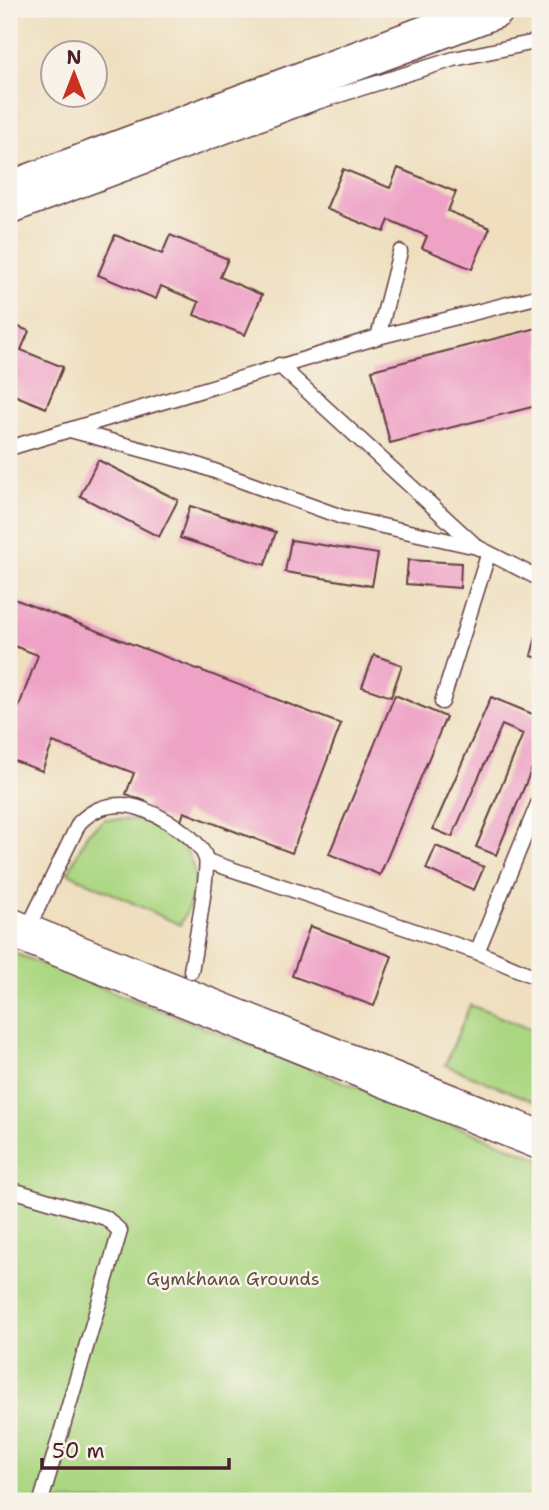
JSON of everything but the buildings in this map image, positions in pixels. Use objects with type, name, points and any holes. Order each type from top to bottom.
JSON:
[{"type":"main road","points":[[9,191],[495,9]]},
{"type":"main road","points":[[19,920],[191,971],[540,1114]]},
{"type":"main road","points":[[19,920],[540,1140]]},
{"type":"lane","points":[[9,217],[317,102],[454,59],[540,41]]},
{"type":"lane","points":[[378,337],[400,252]]},
{"type":"lane","points":[[9,448],[279,365],[540,296]]},
{"type":"lane","points":[[279,365],[483,551]]},
{"type":"lane","points":[[69,430],[195,464],[342,517],[483,551],[540,579]]},
{"type":"lane","points":[[442,702],[483,551]]},
{"type":"lane","points":[[477,952],[540,799]]},
{"type":"lane","points":[[19,920],[79,823],[92,811],[126,805],[185,831],[197,842],[207,861],[191,971]]},
{"type":"lane","points":[[207,861],[477,952],[540,979]]},
{"type":"lane","points":[[9,1189],[106,1218],[120,1231],[41,1501]]},
{"type":"green space","points":[[105,819],[138,820],[159,825],[177,838],[184,847],[195,878],[192,898],[180,925],[68,873],[87,834]]},
{"type":"green space","name":"Gymkhana Grounds","points":[[9,951],[540,1159],[540,1501],[9,1501]]},
{"type":"green space","points":[[470,1005],[540,1033],[540,1104],[445,1065]]}]
